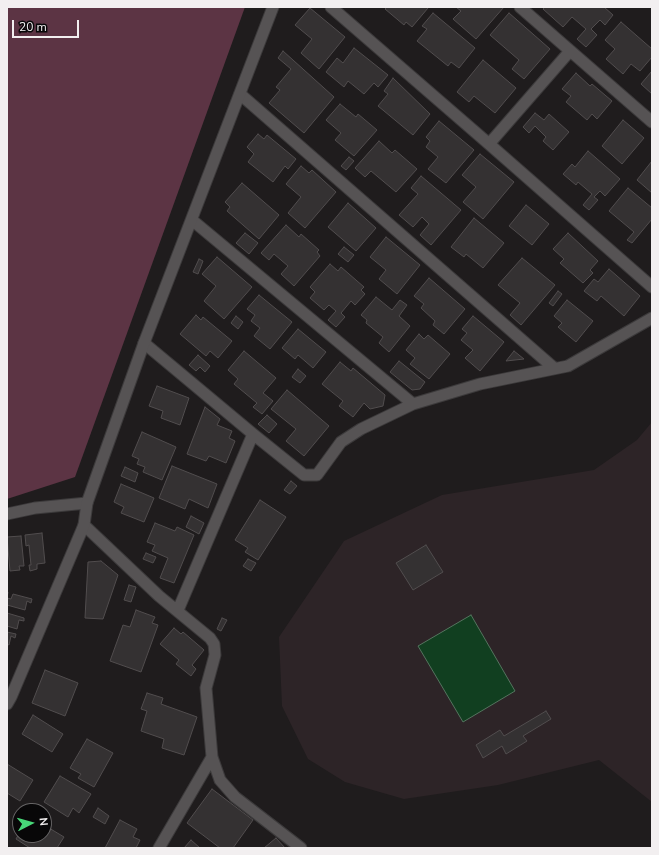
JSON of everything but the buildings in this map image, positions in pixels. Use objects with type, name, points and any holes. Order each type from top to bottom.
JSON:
[{"type":"street","points":[[7,704],[12,697],[84,525],[87,503],[144,343],[273,7]]},
{"type":"street","points":[[330,7],[652,287]]},
{"type":"street","points":[[520,7],[652,122]]},
{"type":"street","points":[[489,144],[570,50]]},
{"type":"street","points":[[240,94],[554,368]]},
{"type":"street","points":[[192,220],[413,404]]},
{"type":"street","points":[[144,343],[304,475],[317,475],[341,442],[361,428],[413,404],[480,384],[568,366],[652,318]]},
{"type":"street","points":[[178,610],[253,434]]},
{"type":"street","points":[[7,514],[35,508],[87,503]]},
{"type":"street","points":[[84,525],[159,596],[178,610],[210,638],[214,644],[215,655],[206,688],[212,757],[220,780],[235,798],[301,848]]},
{"type":"street","points":[[159,848],[212,757]]},
{"type":"shaded area","points":[[7,7],[245,7],[75,477],[7,499]]},
{"type":"shaded area","points":[[652,422],[652,802],[599,760],[498,785],[404,799],[345,782],[308,759],[282,706],[279,637],[344,541],[442,495],[594,470],[637,440]]},
{"type":"shaded area","points":[[471,615],[515,691],[463,722],[418,646]]}]
